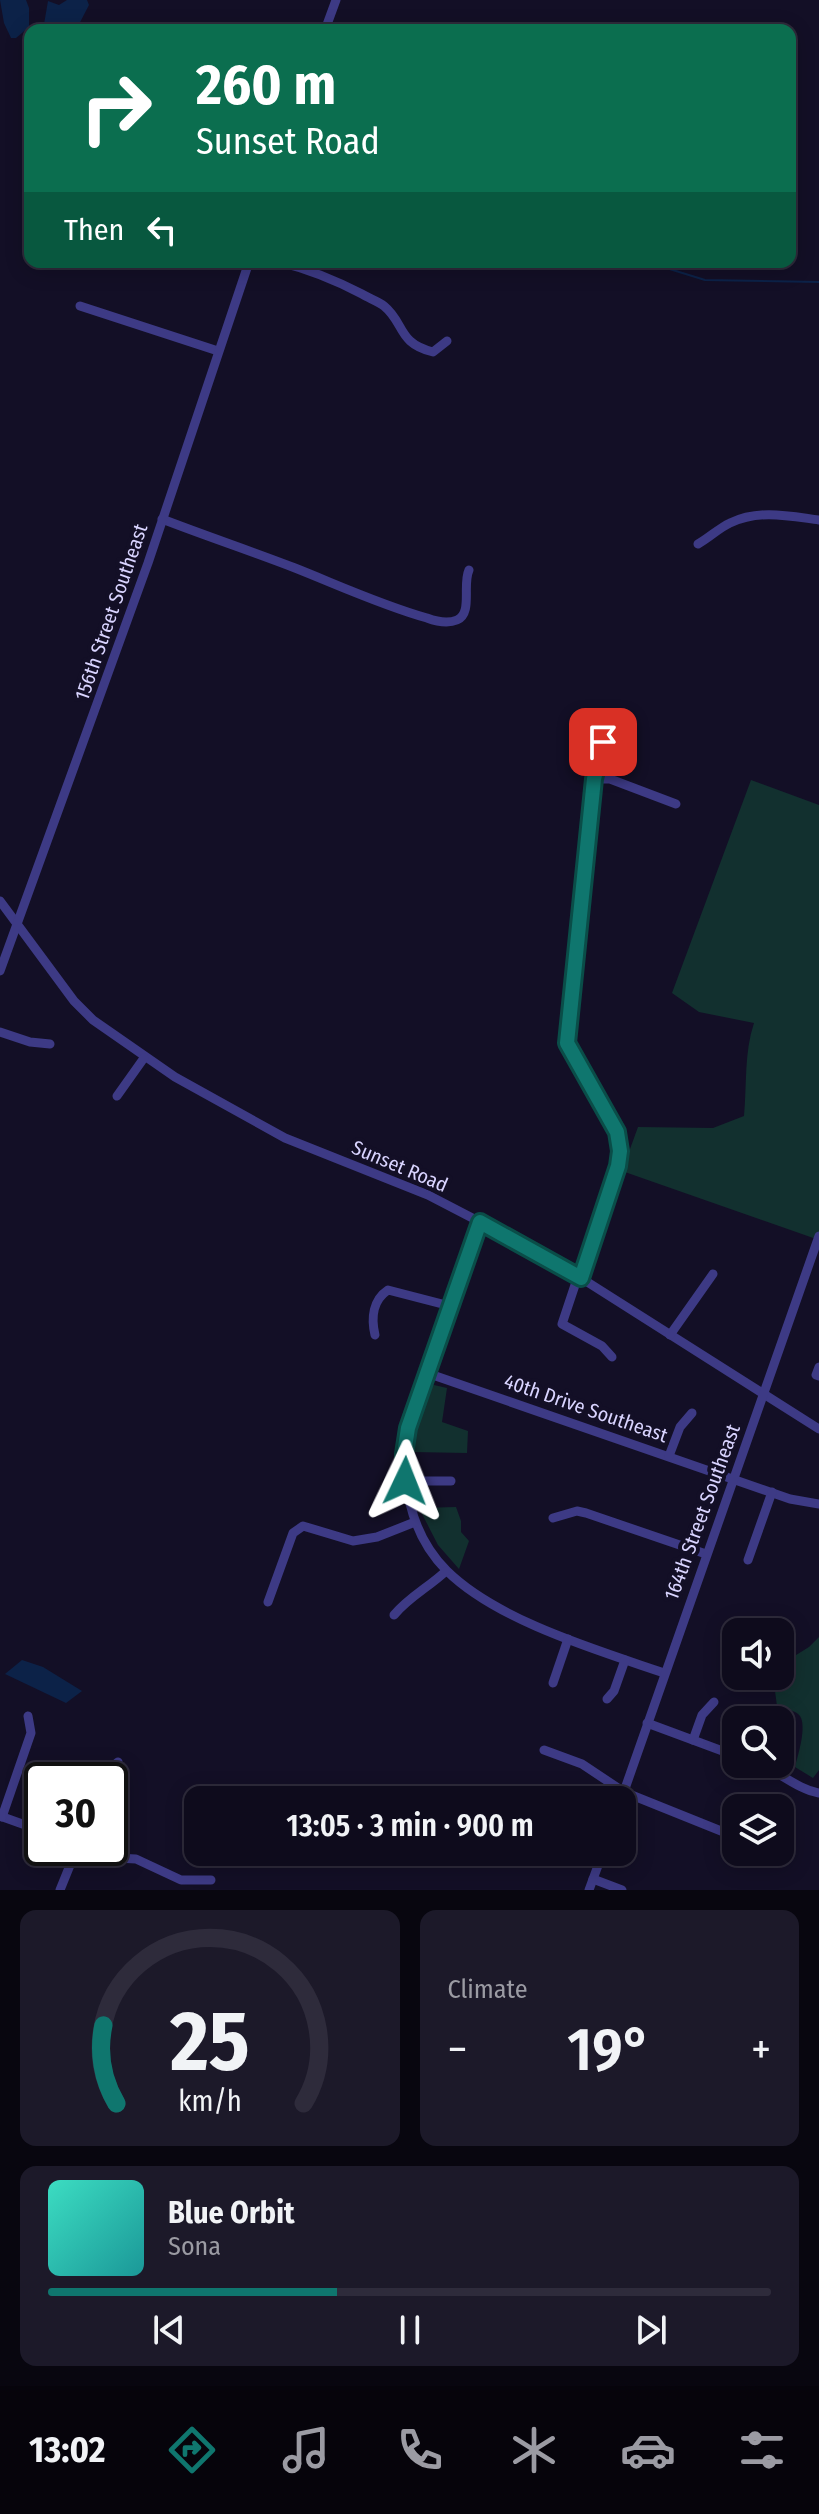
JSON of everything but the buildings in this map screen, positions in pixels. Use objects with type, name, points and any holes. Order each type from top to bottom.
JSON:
[{"type":"street","points":[[327,24],[336,0]]},
{"type":"street","name":"156th Street Southeast","points":[[0,971],[162,519],[247,268]]},
{"type":"street","points":[[304,268],[385,306],[410,342],[427,351],[433,352],[447,341]]},
{"type":"street","points":[[80,306],[218,351]]},
{"type":"street","points":[[698,544],[725,525],[755,515],[767,513],[819,520]]},
{"type":"street","points":[[162,519],[430,620],[450,622],[459,620],[464,614],[467,602],[465,580],[469,570]]},
{"type":"street","points":[[603,742],[594,779],[567,1043],[617,1132],[620,1151],[611,1189],[562,1324],[602,1346],[612,1357]]},
{"type":"street","points":[[594,779],[610,779],[676,804]]},
{"type":"street","name":"Sunset Road","points":[[0,901],[83,1011],[114,1038],[144,1058],[230,1110],[285,1138],[428,1195],[480,1222],[580,1277],[819,1429]]},
{"type":"street","points":[[0,1032],[30,1042],[50,1044]]},
{"type":"street","points":[[117,1096],[144,1058]]},
{"type":"street","points":[[480,1222],[408,1428],[404,1454],[405,1481],[415,1522],[446,1571],[496,1606],[568,1639],[664,1673]]},
{"type":"street","name":"164th Street Southeast","points":[[625,1786],[819,1236]]},
{"type":"street","points":[[670,1335],[713,1274]]},
{"type":"street","points":[[375,1335],[372,1320],[380,1295],[388,1290],[450,1306]]},
{"type":"street","name":"40th Drive Southeast","points":[[427,1373],[790,1499],[819,1504]]},
{"type":"street","points":[[669,1456],[680,1427],[692,1413]]},
{"type":"street","points":[[405,1481],[451,1481]]},
{"type":"street","points":[[748,1560],[772,1492]]},
{"type":"street","points":[[553,1518],[577,1511],[586,1513],[706,1554]]},
{"type":"street","points":[[268,1602],[293,1533],[303,1526],[353,1541],[377,1537],[415,1522]]},
{"type":"street","points":[[394,1615],[408,1598],[427,1588],[446,1571]]},
{"type":"street","points":[[553,1683],[568,1639]]},
{"type":"street","points":[[607,1699],[614,1691],[625,1660]]},
{"type":"street","points":[[693,1740],[702,1715],[714,1702]]},
{"type":"street","points":[[24,1824],[1,1816],[31,1733],[28,1716]]},
{"type":"street","points":[[647,1723],[722,1751]]},
{"type":"street","points":[[544,1750],[582,1764],[610,1786]]},
{"type":"street","points":[[788,1778],[807,1790],[819,1793]]},
{"type":"street","points":[[636,1801],[722,1832]]},
{"type":"street","points":[[128,1859],[136,1859],[181,1880],[211,1880]]},
{"type":"street","points":[[60,1890],[70,1866]]},
{"type":"street","points":[[589,1890],[598,1866]]},
{"type":"street","points":[[593,1879],[622,1890]]},
{"type":"green space","points":[[751,780],[819,805],[819,1240],[622,1171],[638,1127],[713,1128],[744,1116],[747,1057],[754,1023],[699,1012],[672,993]]},
{"type":"green space","points":[[430,1387],[447,1388],[442,1422],[468,1431],[467,1453],[412,1452],[418,1420]]},
{"type":"green space","points":[[456,1507],[461,1532],[469,1541],[459,1569],[438,1545],[419,1508]]},
{"type":"green space","points":[[819,1637],[819,1770],[813,1778],[795,1767],[803,1727],[800,1716],[794,1711],[794,1706],[777,1706],[775,1690],[794,1690],[794,1656]]},
{"type":"water","points":[[0,0],[26,0],[29,24],[24,24],[24,31],[11,38],[4,23]]},
{"type":"water","points":[[67,0],[87,0],[89,5],[79,24],[44,24],[48,1],[59,5]]},
{"type":"water","points":[[22,1660],[43,1667],[82,1691],[66,1703],[5,1674]]},
{"type":"waterway","points":[[666,268],[705,280],[819,282]]},
{"type":"route","points":[[405,1481],[404,1454],[408,1428],[480,1222],[581,1278],[618,1166],[620,1151],[617,1132],[588,1079],[569,1052],[567,1043],[594,779],[603,742]]}]
